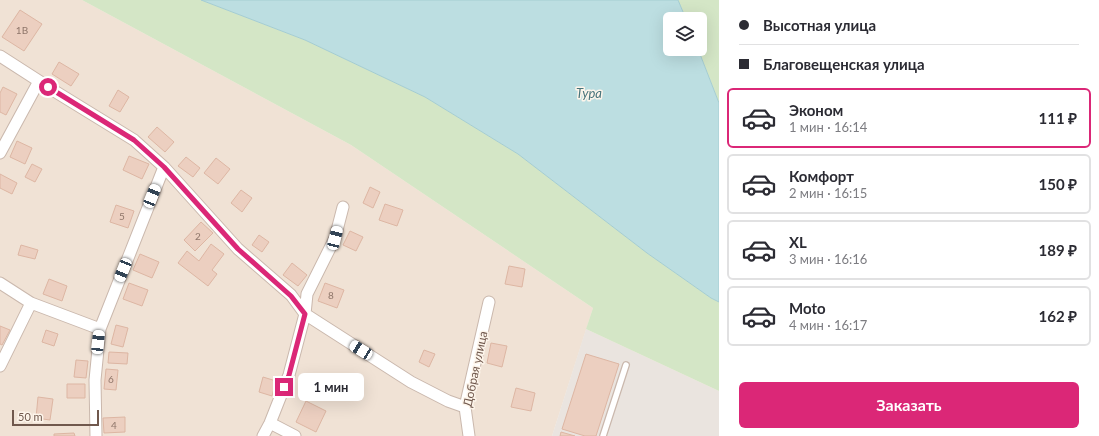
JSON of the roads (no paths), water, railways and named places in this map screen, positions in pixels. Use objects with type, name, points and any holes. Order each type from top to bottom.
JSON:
[{"type":"street","points":[[0,56],[134,140],[164,167],[238,249],[291,296],[305,314],[411,382],[448,401],[465,406]]},
{"type":"street","points":[[0,153],[39,81]]},
{"type":"street","points":[[96,436],[95,380],[100,329],[164,167]]},
{"type":"street","points":[[263,436],[270,423],[289,375],[305,314],[307,294],[335,238],[343,207]]},
{"type":"street","points":[[0,283],[31,304],[100,329]]},
{"type":"street","name":"Добрая улица","points":[[469,436],[465,406],[489,302]]},
{"type":"street","points":[[0,366],[31,304]]},
{"type":"street","points":[[270,423],[295,436]]},
{"type":"lane","points":[[603,436],[626,365]]},
{"type":"water","name":"Тура","points":[[201,0],[678,0],[683,12],[663,12],[663,56],[701,56],[719,103],[719,302],[647,253],[518,154],[425,97],[305,40]]}]
